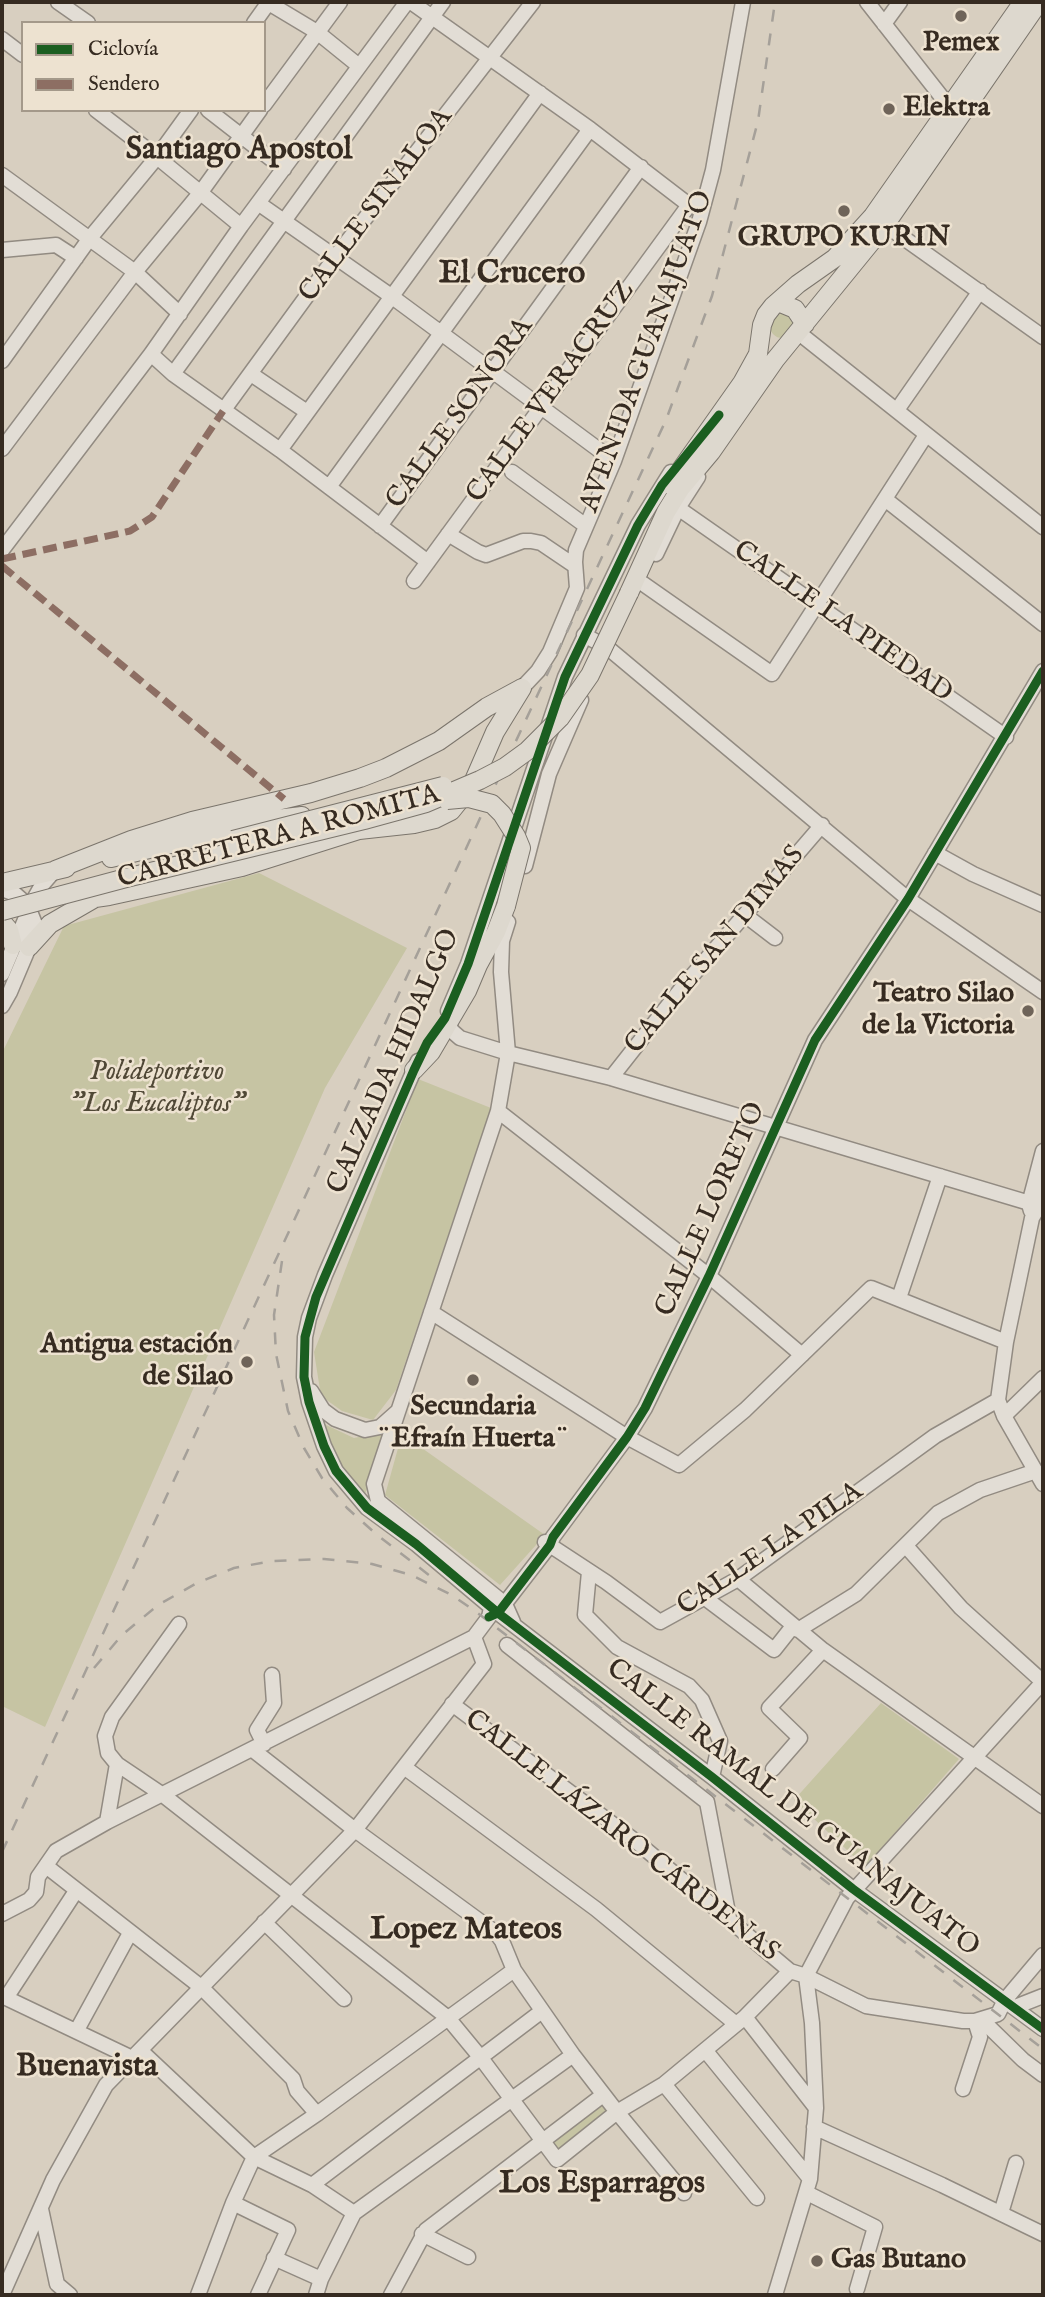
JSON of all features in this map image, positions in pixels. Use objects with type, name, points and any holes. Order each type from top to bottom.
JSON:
[{"type":"main road","points":[[630,588],[680,489],[711,452],[775,360],[798,333],[879,220],[953,112],[1036,3]]},
{"type":"main road","points":[[630,588],[656,508],[743,383],[758,354],[766,315],[798,284],[835,258],[879,220]]},
{"type":"main road","points":[[778,302],[795,309],[798,333]]},
{"type":"main road","points":[[762,325],[773,339],[798,333]]},
{"type":"main road","name":"CARRETERA A ROMITA","points":[[2,911],[364,820],[426,803],[480,780],[505,767],[543,736],[579,694],[630,588]]},
{"type":"main road","name":"CARRETERA A ROMITA","points":[[2,901],[454,782],[503,757],[527,737],[571,690],[630,588]]},
{"type":"main road","points":[[55,870],[192,821],[311,793],[386,768],[439,741],[522,688]]},
{"type":"main road","points":[[82,865],[76,877],[78,885],[83,892],[102,897],[242,867],[359,830],[435,819],[451,811],[472,785],[495,732],[522,688]]},
{"type":"main road","points":[[414,1070],[431,1052],[449,1022],[510,905],[520,848],[502,814],[492,804],[470,798],[426,803]]},
{"type":"main road","points":[[2,883],[277,819],[323,816]]},
{"type":"main road","points":[[2,922],[21,946],[50,924],[127,887],[297,845],[364,820]]},
{"type":"street","points":[[58,2],[85,21]]},
{"type":"street","points":[[255,21],[269,2],[317,32],[359,66]]},
{"type":"street","points":[[266,102],[340,2]]},
{"type":"street","points":[[2,550],[151,354],[241,226],[409,2],[590,129],[689,205],[706,195]]},
{"type":"street","points":[[173,374],[443,2]]},
{"type":"street","name":"CALLE SINALOA","points":[[223,411],[336,257],[533,2]]},
{"type":"street","name":"AVENIDA GUANAJUATO","points":[[522,688],[538,671],[550,652],[577,588],[576,550],[614,461],[694,234],[713,170],[743,2]]},
{"type":"street","points":[[867,2],[953,112]]},
{"type":"street","points":[[884,24],[900,2]]},
{"type":"street","points":[[4,47],[21,54]]},
{"type":"street","points":[[280,450],[540,93]]},
{"type":"street","points":[[99,112],[241,226]]},
{"type":"street","points":[[3,357],[90,238],[157,157],[190,112]]},
{"type":"street","points":[[211,112],[284,169]]},
{"type":"street","points":[[2,449],[135,271],[201,192],[259,112]]},
{"type":"street","points":[[329,487],[590,129]]},
{"type":"street","name":"CALLE SONORA","points":[[380,526],[641,167]]},
{"type":"street","points":[[2,175],[135,271],[180,314]]},
{"type":"street","points":[[258,203],[286,220],[391,296],[614,461]]},
{"type":"street","name":"CALLE VERACRUZ","points":[[414,581],[689,205]]},
{"type":"street","points":[[879,220],[1043,337]]},
{"type":"street","points":[[2,250],[56,245],[76,258]]},
{"type":"street","points":[[897,410],[980,291]]},
{"type":"street","points":[[798,333],[1043,527]]},
{"type":"street","points":[[151,354],[173,374],[280,450],[428,562]]},
{"type":"street","points":[[251,374],[307,412]]},
{"type":"street","name":"CALZADA HIDALGO","points":[[496,1608],[416,1544],[336,1471],[309,1402],[304,1377],[305,1337],[316,1297],[414,1070],[427,1044],[445,1018],[468,964],[565,677],[638,524],[662,485],[719,415]]},
{"type":"street","points":[[630,588],[772,674],[926,435]]},
{"type":"street","points":[[372,1505],[373,1484],[498,1111],[508,1053],[500,972],[502,941],[549,774],[572,716],[608,648],[630,588],[706,465],[711,452]]},
{"type":"street","points":[[512,472],[586,526]]},
{"type":"street","points":[[885,499],[1043,624]]},
{"type":"street","name":"CALLE LA PIEDAD","points":[[678,508],[1006,737]]},
{"type":"street","points":[[449,534],[486,555],[523,541],[541,543],[575,566]]},
{"type":"street","points":[[584,635],[608,648],[908,899],[1043,992]]},
{"type":"street","name":"CALLE LORETO","points":[[474,1637],[627,1437],[645,1408],[709,1276],[815,1040],[908,899],[1043,671]]},
{"type":"street","points":[[565,677],[585,692]]},
{"type":"street","points":[[534,769],[549,774]]},
{"type":"street","name":"CALLE SAN DIMAS","points":[[611,1078],[685,984],[822,825]]},
{"type":"street","points":[[935,853],[973,874],[1043,905]]},
{"type":"street","points":[[2,1006],[10,992],[29,909],[42,885],[55,870]]},
{"type":"street","points":[[2,889],[15,894],[29,909]]},
{"type":"street","points":[[491,895],[502,893],[510,897],[510,905]]},
{"type":"street","points":[[745,915],[775,938]]},
{"type":"street","points":[[2,974],[21,946]]},
{"type":"street","points":[[449,1022],[452,1031],[460,1038],[508,1053],[611,1078],[775,1126],[940,1176],[1036,1209]]},
{"type":"street","points":[[498,1111],[709,1276],[802,1355]]},
{"type":"street","points":[[1036,1209],[1043,1151]]},
{"type":"street","points":[[899,1298],[940,1176]]},
{"type":"street","points":[[705,1598],[774,1650],[795,1628],[856,1594],[938,1513],[980,1490],[1041,1477],[1004,1416],[998,1400],[1006,1342],[1043,1188]]},
{"type":"street","points":[[431,1312],[627,1437],[679,1465],[745,1410],[871,1288],[1006,1342]]},
{"type":"street","points":[[304,1377],[323,1410],[348,1425],[365,1430],[380,1427],[400,1408]]},
{"type":"street","points":[[1004,1416],[1043,1378]]},
{"type":"street","name":"CALLE LA PILA","points":[[549,1541],[660,1622],[738,1579],[935,1436],[998,1400]]},
{"type":"street","points":[[775,2295],[808,2186],[816,2108],[812,2022],[806,1976],[853,1889],[1043,1682],[961,1608],[906,1546]]},
{"type":"street","name":"CALLE RAMAL DE GUANAJUATO","points":[[589,1572],[585,1615],[617,1647],[689,1686],[702,1700],[720,1741],[712,1777]]},
{"type":"street","points":[[738,1579],[823,1650],[1043,1806]]},
{"type":"street","name":"CALLE RAMAL DE GUANAJUATO","points":[[496,1608],[853,1889],[1043,2029]]},
{"type":"street","points":[[179,1625],[111,1717],[105,1736],[108,1754],[117,1764],[163,1795],[448,2018],[557,2160],[617,2112],[664,2084],[740,2020],[790,1971],[819,1981],[866,2006],[963,2021],[979,2020],[1043,1996]]},
{"type":"street","points":[[2,2295],[53,2180],[106,2085],[355,1830],[484,1664],[474,1637],[107,1822],[56,1851],[38,1878],[36,1892]]},
{"type":"street","points":[[507,1645],[707,1802],[729,1918]]},
{"type":"street","points":[[773,1769],[800,1738],[769,1708],[823,1650]]},
{"type":"street","points":[[272,1675],[274,1703],[257,1730],[258,1747],[355,1830],[496,1933],[514,1969],[573,2055],[684,2193]]},
{"type":"street","name":"CALLE LÁZARO CÁRDENAS","points":[[452,1704],[638,1843],[790,1971]]},
{"type":"street","points":[[107,1822],[117,1764]]},
{"type":"street","points":[[404,1767],[740,2020],[816,2108]]},
{"type":"street","points":[[46,1866],[201,1987],[293,2079],[297,2091],[317,2115]]},
{"type":"street","points":[[2,1914],[29,1900],[36,1892],[63,1880]]},
{"type":"street","points":[[76,1891],[4,1997],[136,2054],[254,2157],[312,2185],[354,2213]]},
{"type":"street","points":[[264,1922],[344,1999]]},
{"type":"street","points":[[77,2030],[130,1933]]},
{"type":"street","points":[[1015,2007],[1043,1955]]},
{"type":"street","points":[[198,2295],[233,2203],[254,2157],[317,2115],[514,1969]]},
{"type":"street","points":[[1015,2007],[1043,2016]]},
{"type":"street","points":[[312,2185],[542,2011]]},
{"type":"street","points":[[979,2020],[1043,2075]]},
{"type":"street","points":[[963,2089],[980,2037],[979,2020]]},
{"type":"street","points":[[705,2050],[808,2186],[875,2227],[857,2289]]},
{"type":"street","points":[[275,2258],[320,2290],[354,2213],[573,2055]]},
{"type":"street","points":[[664,2084],[757,2198]]},
{"type":"street","points":[[391,2295],[422,2234],[603,2095]]},
{"type":"street","points":[[814,2127],[1043,2234]]},
{"type":"street","points":[[1001,2213],[1016,2163]]},
{"type":"street","points":[[233,2203],[288,2230],[258,2295]]},
{"type":"street","points":[[41,2209],[56,2290],[70,2295]]},
{"type":"street","points":[[422,2234],[468,2257]]},
{"type":"green space","points":[[782,314],[790,318],[794,326],[790,334],[782,338],[774,334],[770,326],[774,318]]},
{"type":"green space","name":"Polideportivo \"Los Eucaliptos\"","points":[[259,873],[407,948],[325,1088],[45,1727],[2,1706],[2,1053],[64,926]]},
{"type":"green space","points":[[418,1079],[491,1108],[396,1390],[373,1420],[342,1411],[321,1396],[314,1352]]},
{"type":"green space","points":[[324,1424],[354,1438],[388,1431],[364,1497],[340,1468]]},
{"type":"green space","points":[[402,1434],[545,1535],[500,1585],[385,1495]]},
{"type":"green space","points":[[881,1703],[959,1759],[865,1867],[794,1800]]},
{"type":"green space","points":[[602,2100],[611,2112],[560,2155],[550,2141]]},
{"type":"railway","points":[[2,1852],[666,420],[712,296],[758,121],[775,2]]},
{"type":"railway","points":[[282,1261],[274,1315],[276,1354],[288,1411],[304,1448],[322,1478],[347,1508],[434,1579]]},
{"type":"railway","points":[[94,1668],[122,1635],[158,1605],[197,1583],[234,1568],[272,1561],[324,1559],[372,1564],[411,1575],[450,1594],[475,1611],[1043,2049]]},
{"type":"marked path","points":[[2,559],[130,531],[152,517],[223,411]]},
{"type":"marked path","points":[[2,566],[284,799]]},
{"type":"cycle path","points":[[719,415],[662,485],[638,525],[565,677],[468,964],[445,1018],[427,1043],[414,1070],[316,1297],[305,1337],[304,1377],[309,1402],[336,1471],[367,1508],[853,1889],[1043,2029]]},
{"type":"cycle path","points":[[489,1617],[498,1613],[550,1545],[645,1408],[709,1276],[815,1040],[908,899],[1043,671]]},
{"type":"place","name":"Pemex","points":[[961,16]]},
{"type":"place","name":"Elektra","points":[[889,109]]},
{"type":"place","name":"GRUPO KURIN","points":[[844,211]]},
{"type":"place","name":"Teatro Silao de la Victoria","points":[[1028,1011]]},
{"type":"place","name":"Antigua estación de Silao","points":[[247,1362]]},
{"type":"place","name":"Secundaria ¨Efraín Huerta¨","points":[[473,1380]]},
{"type":"place","name":"Gas Butano","points":[[817,2261]]},
{"type":"district","name":"Santiago Apostol","points":[[239,151]]},
{"type":"district","name":"El Crucero","points":[[512,275]]},
{"type":"district","name":"Lopez Mateos","points":[[466,1931]]},
{"type":"district","name":"Buenavista","points":[[87,2068]]},
{"type":"district","name":"Los Esparragos","points":[[602,2185]]}]
